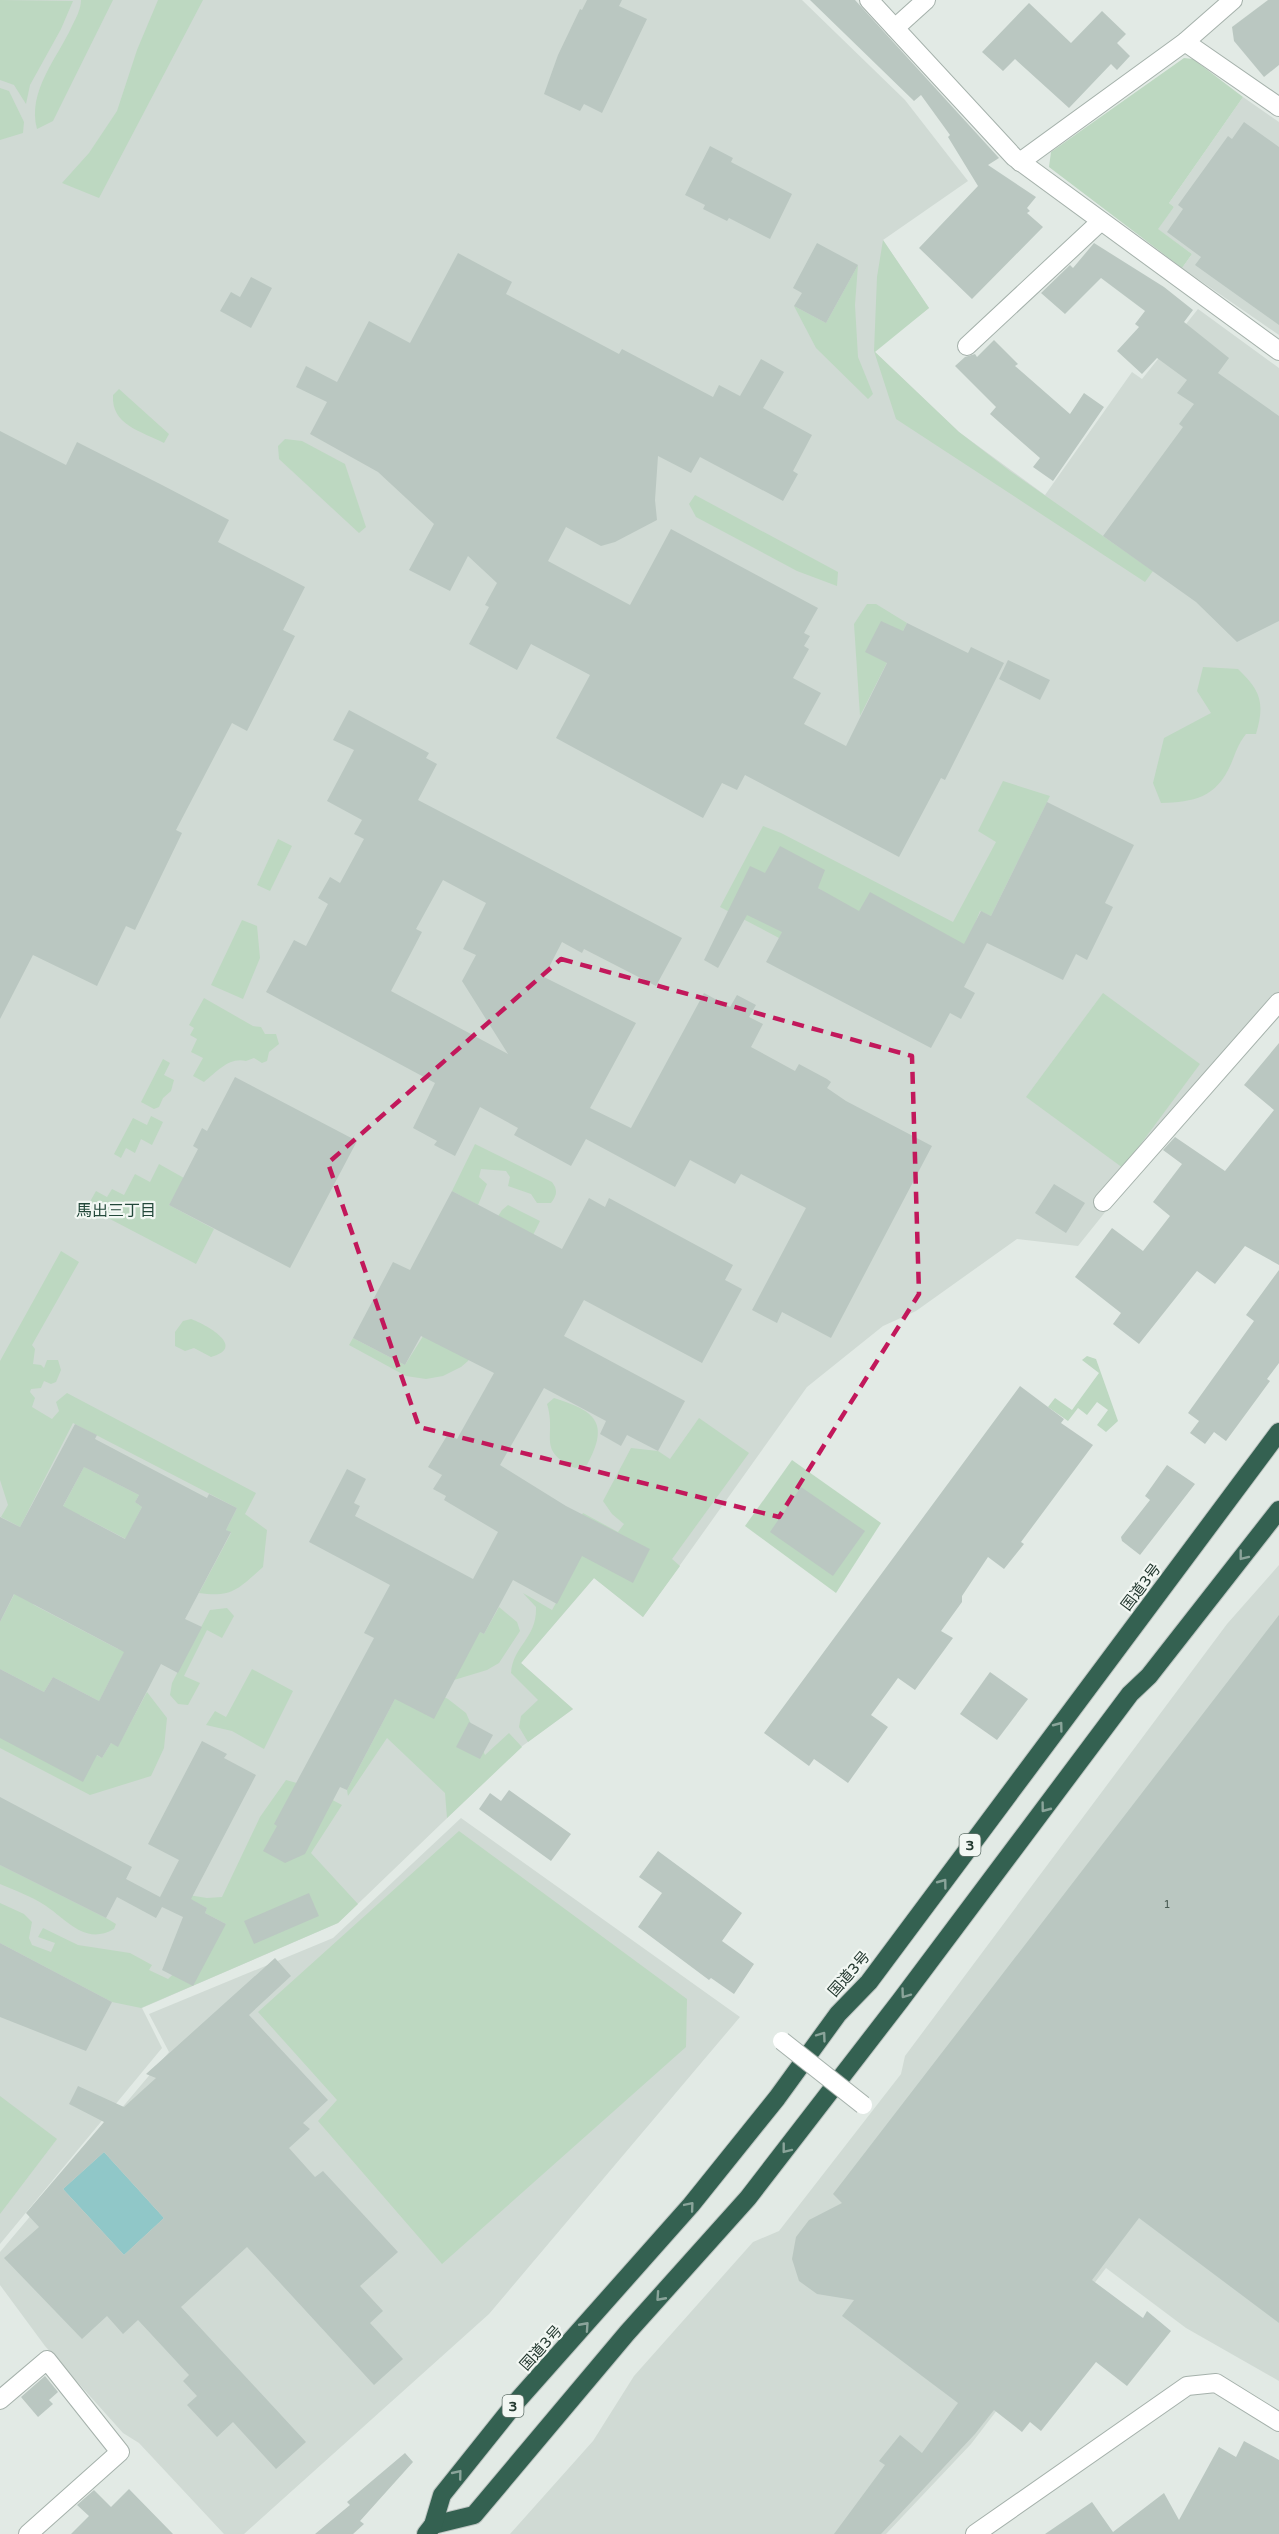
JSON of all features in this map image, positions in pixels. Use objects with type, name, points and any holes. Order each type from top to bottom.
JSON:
[{"type":"highway","name":"国道3号","points":[[435,2531],[442,2495],[518,2400],[692,2205],[777,2098],[837,2014],[868,1982],[1279,1432]]},
{"type":"highway","name":"国道3号","points":[[435,2531],[474,2515],[627,2333],[748,2198],[1130,1694],[1149,1676],[1279,1510]]},
{"type":"street","points":[[868,0],[1020,162],[1279,351]]},
{"type":"street","points":[[895,28],[926,0]]},
{"type":"street","points":[[1020,162],[1185,42],[1233,0]]},
{"type":"street","points":[[1185,42],[1279,107]]},
{"type":"street","points":[[967,346],[1100,222]]},
{"type":"street","points":[[1103,1202],[1279,1002]]},
{"type":"street","points":[[782,2041],[863,2105]]},
{"type":"street","points":[[0,2400],[47,2360],[120,2452],[28,2534]]},
{"type":"street","points":[[975,2534],[1187,2385],[1216,2383],[1279,2422]]},
{"type":"highlighted area","points":[[561,959],[912,1056],[919,1294],[779,1517],[419,1427],[328,1163]]},
{"type":"shaded area","points":[[0,0],[802,0],[905,100],[968,181],[883,240],[929,308],[874,351],[959,432],[1045,495],[1132,372],[1142,379],[1198,309],[1279,368],[1279,995],[1078,1246],[1017,1239],[916,1311],[883,1326],[807,1387],[643,1617],[594,1578],[521,1663],[573,1709],[521,1747],[338,1923],[142,2008],[162,2048],[0,2244]]},
{"type":"shaded area","points":[[1243,97],[1279,122],[1279,335],[1182,268],[1192,254],[1157,229],[1174,207],[1169,203]]},
{"type":"shaded area","points":[[1279,1565],[1279,2381],[1186,2328],[1106,2268],[971,2444],[886,2534],[510,2534],[593,2441],[634,2376],[753,2242],[779,2231],[901,2074],[905,2056],[1227,1624]]},
{"type":"shaded area","points":[[461,1818],[740,2017],[489,2314],[244,2534],[224,2534],[139,2443],[123,2433],[45,2346],[0,2285],[0,2252],[169,2052],[149,2014],[333,1938]]},
{"type":"green space","points":[[0,0],[73,1],[61,29],[30,85],[26,104],[14,85],[0,80]]},
{"type":"green space","points":[[81,0],[113,0],[53,121],[37,129],[35,115],[40,88],[77,17]]},
{"type":"green space","points":[[158,0],[203,0],[99,198],[62,183],[89,153],[117,111],[137,50]]},
{"type":"green space","points":[[1184,58],[1193,59],[1243,97],[1169,203],[1174,207],[1158,229],[1192,254],[1182,268],[1049,167],[1051,152]]},
{"type":"green space","points":[[0,88],[9,91],[24,122],[23,133],[0,140]]},
{"type":"green space","points":[[883,240],[929,308],[875,352],[959,432],[1010,471],[1153,571],[1145,582],[896,419],[874,351],[877,277]]},
{"type":"green space","points":[[858,265],[855,305],[858,357],[873,394],[868,399],[816,348],[794,306],[826,323]]},
{"type":"green space","points":[[119,389],[169,434],[164,443],[129,426],[122,420],[114,405],[113,395]]},
{"type":"green space","points":[[285,439],[302,441],[345,464],[366,527],[359,533],[279,459],[278,446]]},
{"type":"green space","points":[[695,495],[838,572],[837,586],[797,571],[696,517],[689,504]]},
{"type":"green space","points":[[867,604],[876,604],[907,623],[860,716],[854,624]]},
{"type":"green space","points":[[1203,667],[1238,669],[1252,684],[1260,706],[1256,734],[1246,734],[1225,775],[1211,791],[1194,799],[1161,803],[1153,783],[1164,738],[1211,713],[1197,691]]},
{"type":"green space","points":[[1003,781],[1050,796],[991,916],[980,911],[952,981],[817,887],[802,894],[779,938],[720,907],[763,826],[781,833],[953,922],[996,842],[978,831]]},
{"type":"green space","points":[[278,839],[292,846],[270,891],[257,885]]},
{"type":"green space","points":[[242,920],[257,926],[260,958],[243,999],[211,985]]},
{"type":"green space","points":[[1103,993],[1200,1064],[1123,1168],[1026,1097]]},
{"type":"green space","points":[[204,998],[253,1026],[261,1027],[265,1034],[276,1034],[279,1044],[269,1052],[267,1061],[262,1063],[254,1058],[234,1061],[204,1082],[193,1076],[203,1058],[191,1052],[197,1039],[190,1035],[194,1028],[189,1025]]},
{"type":"green space","points":[[163,1059],[170,1063],[164,1075],[174,1080],[171,1091],[163,1098],[159,1107],[154,1109],[141,1102]]},
{"type":"green space","points":[[151,1116],[163,1122],[152,1145],[141,1139],[135,1153],[126,1148],[121,1158],[114,1154],[133,1118],[147,1125]]},
{"type":"green space","points":[[475,1144],[552,1182],[556,1192],[551,1203],[537,1203],[531,1194],[508,1186],[510,1177],[506,1171],[481,1169],[479,1177],[487,1184],[478,1205],[452,1191]]},
{"type":"green space","points":[[159,1164],[184,1178],[169,1205],[214,1229],[196,1264],[87,1207],[96,1191],[107,1197],[112,1189],[124,1195],[135,1174],[150,1182]]},
{"type":"green space","points":[[508,1205],[540,1221],[468,1361],[443,1376],[426,1379],[406,1376],[349,1345],[353,1338],[405,1365],[502,1210]]},
{"type":"green space","points":[[61,1251],[79,1262],[32,1345],[35,1349],[33,1364],[44,1368],[47,1360],[58,1360],[61,1370],[56,1382],[51,1384],[44,1381],[41,1388],[31,1389],[30,1392],[35,1398],[32,1407],[52,1419],[59,1411],[56,1402],[67,1393],[256,1493],[245,1514],[267,1530],[263,1567],[235,1590],[220,1594],[199,1593],[231,1533],[226,1530],[237,1508],[73,1423],[20,1527],[1,1517],[8,1505],[0,1480],[0,1361]]},
{"type":"green space","points":[[191,1319],[220,1336],[225,1342],[225,1348],[221,1353],[211,1357],[194,1348],[185,1351],[175,1346],[175,1332],[183,1321]]},
{"type":"green space","points":[[1087,1356],[1096,1359],[1118,1421],[1106,1432],[1097,1425],[1108,1410],[1097,1402],[1087,1415],[1078,1408],[1068,1421],[1048,1407],[1055,1398],[1072,1410],[1099,1373],[1082,1360]]},
{"type":"green space","points":[[554,1398],[580,1408],[595,1421],[598,1429],[597,1439],[587,1465],[575,1468],[563,1461],[552,1449],[547,1404]]},
{"type":"green space","points":[[699,1418],[749,1453],[672,1559],[680,1566],[643,1617],[594,1578],[521,1663],[573,1709],[528,1742],[519,1727],[521,1716],[538,1700],[511,1673],[516,1655],[529,1635],[535,1618],[536,1607],[523,1593],[552,1610],[572,1575],[553,1565],[583,1513],[618,1532],[624,1524],[612,1514],[603,1501],[631,1448],[658,1451],[670,1459]]},
{"type":"green space","points":[[792,1460],[881,1523],[836,1593],[745,1526]]},
{"type":"green space","points":[[84,1467],[139,1495],[135,1502],[142,1507],[134,1523],[181,1547],[154,1599],[44,1542]],"holes":[[[80,1515],[164,1559],[153,1581],[69,1537]]]},
{"type":"green space","points":[[18,1587],[34,1605],[118,1649],[127,1647],[99,1701],[53,1677],[44,1692],[0,1669],[0,1622]]},
{"type":"green space","points":[[499,1607],[517,1622],[520,1631],[499,1663],[487,1670],[454,1680],[469,1626],[484,1634]]},
{"type":"green space","points":[[227,1608],[234,1616],[222,1638],[207,1630],[184,1676],[200,1683],[188,1705],[178,1704],[170,1695],[172,1683],[210,1610]]},
{"type":"green space","points":[[252,1669],[293,1691],[264,1749],[232,1731],[206,1725],[215,1711],[226,1717]]},
{"type":"green space","points":[[406,1678],[448,1699],[466,1713],[485,1755],[509,1733],[522,1747],[447,1818],[445,1793],[387,1738],[348,1796],[347,1790]]},
{"type":"green space","points":[[147,1692],[167,1718],[164,1748],[151,1776],[90,1795],[0,1748],[0,1705],[102,1758],[111,1743],[118,1746]]},
{"type":"green space","points":[[286,1780],[304,1785],[342,1805],[311,1853],[358,1904],[338,1923],[141,2008],[112,2002],[0,1943],[0,1903],[24,1914],[32,1922],[29,1938],[32,1945],[51,1952],[55,1943],[38,1937],[43,1928],[78,1945],[130,1953],[152,1965],[149,1970],[168,1979],[226,1924],[205,1913],[207,1908],[192,1900],[189,1905],[163,1891],[207,1898],[222,1897],[260,1817]]},
{"type":"green space","points":[[459,1831],[687,1999],[686,2047],[442,2264],[318,2121],[337,2100],[258,2012]]},
{"type":"green space","points":[[0,1865],[106,1918],[116,1924],[114,1929],[94,1934],[85,1933],[76,1928],[43,1904],[0,1884]]},
{"type":"green space","points":[[0,2096],[57,2139],[0,2214]]},
{"type":"water","points":[[104,2152],[164,2218],[124,2255],[63,2189]]},
{"type":"building","points":[[587,0],[622,0],[619,6],[647,19],[602,113],[584,104],[580,111],[544,94],[558,55],[580,9],[582,10]]},
{"type":"building","points":[[810,0],[855,0],[999,158],[988,165],[1036,197],[1027,208],[1030,211],[1027,213],[1043,227],[972,299],[919,248],[978,186],[948,137],[950,135],[921,95],[914,101]]},
{"type":"building","points":[[1268,0],[1279,0],[1279,65],[1264,77],[1234,41],[1232,27]]},
{"type":"building","points":[[1029,3],[1071,43],[1102,11],[1126,34],[1117,43],[1130,56],[1117,70],[1111,64],[1069,108],[1015,59],[1003,71],[982,52]]},
{"type":"building","points":[[1244,122],[1279,147],[1279,325],[1195,265],[1201,257],[1167,232],[1183,209],[1178,205],[1228,136],[1232,139]]},
{"type":"building","points":[[710,146],[733,158],[731,162],[792,194],[770,239],[729,218],[727,221],[703,209],[705,205],[685,195]]},
{"type":"building","points":[[817,243],[858,265],[826,323],[794,306],[802,293],[793,288]]},
{"type":"building","points":[[1094,243],[1164,287],[1193,310],[1184,322],[1229,358],[1218,373],[1279,416],[1279,621],[1237,642],[1196,602],[1103,536],[1183,427],[1179,424],[1194,404],[1177,393],[1187,380],[1157,358],[1142,374],[1117,351],[1139,327],[1135,324],[1145,311],[1101,278],[1065,314],[1041,293],[1070,265],[1073,268]]},
{"type":"building","points":[[458,253],[512,282],[506,294],[619,354],[622,349],[713,397],[719,385],[740,396],[761,359],[784,372],[763,408],[812,435],[793,471],[798,474],[783,501],[700,457],[691,473],[658,456],[655,500],[657,520],[615,542],[601,546],[566,527],[548,561],[630,605],[671,529],[818,608],[804,633],[810,636],[804,646],[809,649],[793,678],[821,693],[804,724],[846,746],[887,663],[865,652],[881,621],[903,631],[907,623],[968,653],[971,647],[1004,663],[945,780],[941,778],[899,857],[745,775],[737,790],[722,783],[703,818],[556,738],[590,675],[531,644],[517,670],[469,644],[489,607],[485,605],[497,583],[468,556],[450,591],[409,570],[434,524],[378,472],[310,434],[327,402],[296,387],[306,366],[337,382],[369,321],[410,343]]},
{"type":"building","points":[[251,277],[272,288],[251,328],[220,311],[231,292],[240,297]]},
{"type":"building","points":[[994,340],[1018,364],[1015,366],[1070,414],[1084,393],[1104,407],[1053,481],[1033,467],[1040,458],[990,414],[996,407],[955,366],[965,357],[975,354],[977,357]]},
{"type":"building","points":[[0,431],[66,465],[77,442],[162,485],[229,520],[218,542],[305,587],[283,630],[295,636],[247,731],[232,723],[176,830],[182,833],[135,930],[126,926],[97,986],[33,955],[0,1019]]},
{"type":"building","points":[[1008,660],[1050,680],[1040,700],[999,679]]},
{"type":"building","points":[[349,710],[429,753],[426,758],[437,764],[418,800],[682,938],[656,986],[584,949],[582,953],[562,942],[544,977],[636,1023],[590,1108],[631,1128],[704,993],[730,1007],[737,995],[756,1005],[749,1017],[763,1024],[751,1047],[795,1071],[799,1064],[827,1079],[831,1082],[827,1088],[846,1101],[932,1146],[831,1338],[782,1312],[777,1323],[752,1310],[806,1208],[741,1174],[735,1184],[690,1160],[675,1187],[586,1139],[571,1166],[514,1135],[518,1128],[480,1107],[455,1156],[434,1145],[437,1141],[413,1128],[435,1083],[266,992],[294,940],[306,946],[328,904],[318,898],[330,877],[340,883],[364,839],[354,834],[362,820],[327,801],[354,750],[333,740]],"holes":[[[443,880],[486,903],[463,949],[476,955],[462,981],[508,1054],[391,991],[422,932],[416,929]]]},
{"type":"building","points":[[1047,802],[1134,845],[1105,903],[1113,907],[1087,960],[1076,954],[1063,980],[987,943],[964,987],[975,993],[961,1019],[950,1013],[931,1048],[766,962],[782,932],[747,915],[718,968],[704,960],[750,866],[765,873],[780,846],[825,870],[818,888],[859,911],[870,892],[964,944],[981,911],[991,916]]},
{"type":"building","points":[[1279,1043],[1279,1265],[1245,1246],[1215,1284],[1197,1271],[1139,1344],[1113,1324],[1121,1313],[1075,1277],[1112,1228],[1143,1251],[1170,1216],[1153,1202],[1182,1164],[1163,1150],[1175,1137],[1225,1171],[1274,1110],[1244,1085]]},
{"type":"building","points":[[235,1077],[357,1141],[290,1268],[169,1205],[198,1149],[193,1146],[202,1128],[207,1131]]},
{"type":"building","points":[[1054,1184],[1085,1203],[1066,1233],[1035,1213]]},
{"type":"building","points":[[452,1191],[562,1249],[589,1198],[605,1207],[609,1198],[733,1265],[725,1280],[742,1289],[702,1363],[584,1300],[564,1336],[685,1401],[658,1451],[627,1435],[621,1446],[600,1434],[606,1421],[544,1388],[500,1465],[566,1506],[650,1549],[633,1583],[582,1556],[557,1604],[513,1580],[484,1634],[480,1632],[434,1719],[395,1699],[347,1790],[340,1787],[305,1854],[285,1863],[263,1851],[277,1826],[274,1824],[374,1638],[364,1633],[390,1585],[309,1542],[347,1469],[366,1479],[354,1503],[360,1506],[355,1516],[473,1579],[498,1532],[444,1500],[446,1496],[433,1489],[442,1475],[428,1467],[448,1434],[457,1439],[494,1373],[421,1336],[405,1365],[353,1338],[393,1262],[410,1270]]},
{"type":"building","points":[[1279,1270],[1279,1363],[1267,1379],[1270,1381],[1226,1441],[1214,1432],[1205,1444],[1190,1433],[1199,1421],[1188,1413],[1254,1321],[1246,1315]]},
{"type":"building","points":[[1020,1386],[1064,1419],[1061,1423],[1093,1445],[1021,1542],[1024,1544],[1004,1569],[988,1557],[962,1596],[962,1602],[941,1631],[953,1638],[915,1690],[898,1678],[871,1715],[888,1727],[848,1783],[814,1759],[809,1766],[764,1733]]},
{"type":"building","points":[[75,1424],[97,1435],[95,1439],[207,1498],[209,1494],[237,1508],[226,1530],[231,1532],[185,1619],[202,1627],[178,1673],[161,1664],[118,1747],[111,1743],[102,1758],[97,1755],[83,1782],[0,1738],[0,1669],[44,1692],[53,1677],[99,1701],[124,1652],[14,1594],[0,1622],[0,1517],[20,1527]],"holes":[[[84,1467],[139,1495],[135,1502],[142,1507],[125,1539],[63,1506]]]},
{"type":"building","points":[[1167,1465],[1195,1484],[1140,1555],[1122,1541],[1121,1537],[1150,1500],[1145,1496]]},
{"type":"building","points":[[801,1487],[865,1531],[833,1576],[770,1532]]},
{"type":"building","points":[[1279,1615],[1279,2323],[1139,2218],[1092,2280],[1143,2318],[1147,2311],[1171,2331],[1127,2386],[1096,2362],[1041,2431],[1030,2422],[1022,2432],[994,2410],[975,2434],[881,2534],[834,2534],[885,2465],[879,2461],[900,2435],[922,2453],[958,2403],[842,2316],[854,2300],[817,2294],[799,2281],[792,2259],[796,2237],[809,2220],[842,2203],[833,2194]]},
{"type":"building","points":[[990,1672],[1028,1699],[997,1740],[960,1714]]},
{"type":"building","points":[[469,1722],[493,1735],[480,1759],[456,1747]]},
{"type":"building","points":[[202,1741],[227,1754],[224,1758],[256,1775],[191,1899],[207,1908],[205,1913],[226,1924],[193,1986],[162,1970],[183,1917],[162,1907],[156,1918],[117,1897],[106,1918],[0,1865],[0,1797],[132,1867],[126,1879],[160,1897],[179,1860],[148,1844]]},
{"type":"building","points":[[509,1790],[571,1834],[551,1861],[479,1809],[490,1793],[501,1801]]},
{"type":"building","points":[[658,1851],[742,1913],[722,1941],[754,1964],[734,1994],[711,1978],[709,1980],[638,1927],[662,1893],[639,1877]]},
{"type":"building","points":[[309,1893],[319,1916],[254,1944],[244,1921]]},
{"type":"building","points":[[0,1943],[112,2002],[86,2051],[0,2017]]},
{"type":"building","points":[[275,1958],[291,1976],[249,2015],[328,2100],[303,2123],[310,2129],[289,2148],[315,2177],[323,2171],[398,2252],[360,2286],[383,2311],[370,2323],[403,2359],[374,2385],[247,2247],[181,2307],[306,2442],[276,2469],[233,2422],[217,2437],[187,2405],[197,2396],[183,2381],[189,2375],[138,2320],[123,2334],[107,2316],[82,2339],[4,2258],[39,2227],[26,2213],[104,2122],[69,2104],[78,2086],[124,2107],[156,2078],[146,2074]],"holes":[[[104,2152],[164,2218],[124,2255],[62,2188]]]},
{"type":"building","points":[[45,2376],[58,2392],[49,2400],[53,2404],[38,2417],[21,2397]]},
{"type":"building","points":[[1244,2441],[1279,2460],[1279,2534],[1045,2534],[1092,2502],[1113,2532],[1164,2493],[1179,2520],[1219,2447],[1236,2457]]},
{"type":"building","points":[[405,2453],[413,2462],[360,2521],[364,2524],[353,2534],[315,2534],[350,2505],[347,2502]]},
{"type":"building","points":[[129,2489],[173,2534],[71,2534],[89,2516],[77,2505],[94,2490],[111,2507]]},
{"type":"district","name":"馬出三丁目","points":[[116,1211]]}]
